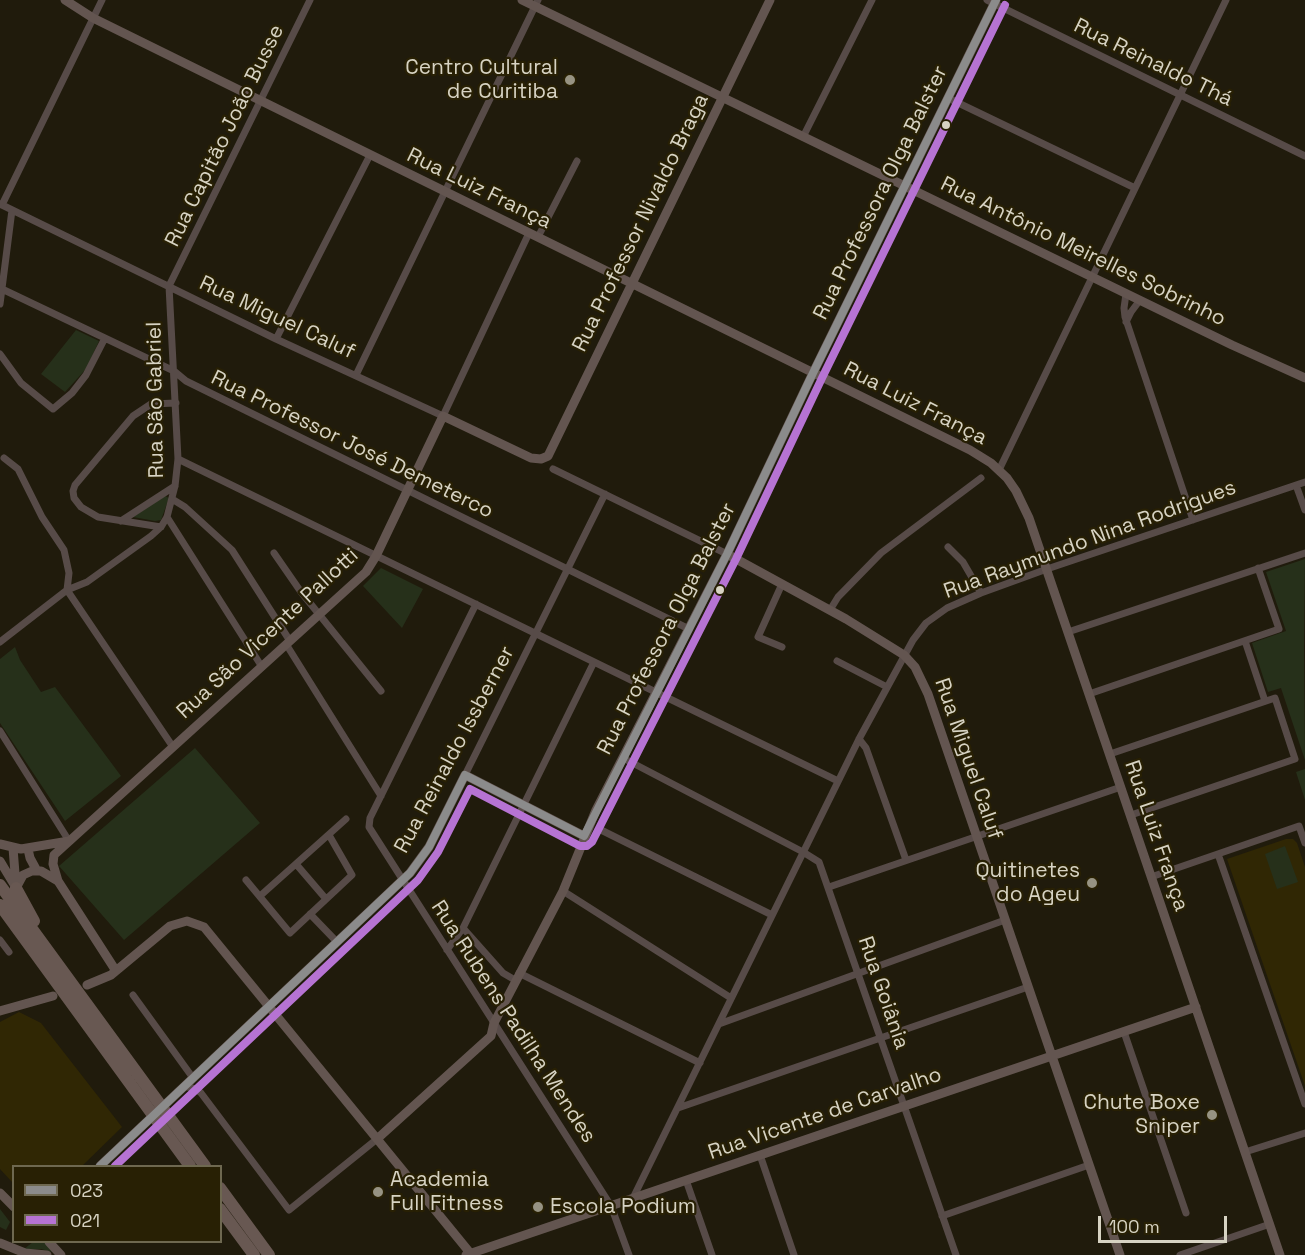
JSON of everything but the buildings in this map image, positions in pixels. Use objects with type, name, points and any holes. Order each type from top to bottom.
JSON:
[{"type":"highway","points":[[0,885],[60,967],[156,1111],[189,1165]]},
{"type":"highway","points":[[16,888],[60,967]]},
{"type":"highway","points":[[0,905],[156,1111],[203,1165]]},
{"type":"highway","points":[[222,1191],[269,1255]]},
{"type":"highway","points":[[222,1212],[254,1255]]},
{"type":"main road","name":"Rua Luiz França","points":[[65,0],[93,18],[970,450],[999,470],[1024,505],[1047,569],[1281,1255]]},
{"type":"main road","name":"Rua Antônio Meirelles Sobrinho","points":[[522,0],[537,3],[723,98],[1126,294],[1305,378]]},
{"type":"main road","name":"Rua Professor Nivaldo Braga","points":[[541,459],[549,455],[723,98],[766,1]]},
{"type":"main road","name":"Rua Professora Olga Balster","points":[[377,1139],[487,1040],[493,1030],[494,1023],[517,976],[563,891],[584,836],[727,554],[948,98],[992,1]]},
{"type":"main road","name":"Rua Miguel Caluf","points":[[443,416],[531,458],[541,459]]},
{"type":"main road","name":"Rua São Vicente Pallotti","points":[[58,881],[53,860],[57,852],[366,572],[376,556],[443,416]]},
{"type":"main road","name":"Rua Miguel Caluf","points":[[727,554],[830,610],[904,655],[915,667],[924,685],[977,836],[1120,1255]]},
{"type":"main road","points":[[465,775],[584,836]]},
{"type":"main road","name":"Rua Reinaldo Issberner","points":[[102,1165],[156,1111],[194,1078],[415,867],[429,847],[465,775]]},
{"type":"main road","points":[[0,844],[28,849],[69,841]]},
{"type":"main road","points":[[13,848],[16,888]]},
{"type":"main road","points":[[28,849],[37,870]]},
{"type":"main road","points":[[0,861],[16,888]]},
{"type":"main road","points":[[16,888],[23,875],[37,870],[47,873],[58,881],[116,971]]},
{"type":"main road","points":[[87,985],[116,971],[170,926],[187,921],[196,923],[209,932],[469,1255]]},
{"type":"main road","points":[[0,1011],[53,996]]},
{"type":"main road","name":"Rua Vicente de Carvalho","points":[[469,1255],[1196,1007]]},
{"type":"main road","points":[[0,1193],[12,1205]]},
{"type":"main road","points":[[0,1243],[26,1253],[47,1255]]},
{"type":"main road","points":[[50,1243],[61,1255]]},
{"type":"street","points":[[1,204],[102,0]]},
{"type":"street","name":"Rua Capitão João Busse","points":[[169,286],[310,0]]},
{"type":"street","points":[[803,137],[872,0]]},
{"type":"street","points":[[999,470],[1226,0]]},
{"type":"street","name":"Rua Reinaldo Thá","points":[[992,1],[1305,156]]},
{"type":"street","points":[[356,375],[537,3]]},
{"type":"street","points":[[948,98],[1135,188]]},
{"type":"street","points":[[276,339],[370,154]]},
{"type":"street","points":[[443,416],[534,235],[577,161]]},
{"type":"street","name":"Rua Miguel Caluf","points":[[1,204],[276,339],[443,416]]},
{"type":"street","points":[[0,304],[12,210]]},
{"type":"street","name":"Rua São Gabriel","points":[[0,642],[67,590],[87,582],[161,527],[167,517],[175,486],[178,459],[169,286]]},
{"type":"street","name":"Rua Professor José Demeterco","points":[[2,289],[174,371],[186,381],[688,629]]},
{"type":"street","points":[[1126,294],[1124,308],[1126,322],[1193,520]]},
{"type":"street","points":[[1126,322],[1140,300]]},
{"type":"street","points":[[0,354],[21,383],[53,409],[72,393],[86,375],[105,338]]},
{"type":"street","points":[[161,527],[105,519],[85,510],[74,498],[73,491],[75,485],[120,430],[140,411],[151,405],[176,403]]},
{"type":"street","points":[[4,458],[18,469],[42,517],[64,550],[69,573],[67,590],[173,747]]},
{"type":"street","points":[[178,459],[838,781]]},
{"type":"street","name":"Rua Miguel Caluf","points":[[553,469],[727,554]]},
{"type":"street","points":[[830,610],[838,597],[881,553],[981,478]]},
{"type":"street","name":"Rua Raymundo Nina Rodrigues","points":[[633,1198],[838,781],[918,631],[946,608],[981,593],[1305,482]]},
{"type":"street","points":[[1296,485],[1305,510]]},
{"type":"street","points":[[121,521],[175,486]]},
{"type":"street","name":"Rua Reinaldo Issberner","points":[[465,775],[605,494]]},
{"type":"street","points":[[172,499],[185,507],[232,550],[381,796]]},
{"type":"street","points":[[167,517],[261,667]]},
{"type":"street","points":[[948,547],[963,562],[981,593]]},
{"type":"street","points":[[274,553],[319,614],[381,690]]},
{"type":"street","points":[[1068,632],[1305,553]]},
{"type":"street","points":[[1089,694],[1279,629],[1258,568]]},
{"type":"street","points":[[782,584],[758,637],[782,647]]},
{"type":"street","points":[[381,796],[476,604]]},
{"type":"street","points":[[1245,641],[1265,701]]},
{"type":"street","points":[[837,661],[887,687]]},
{"type":"street","points":[[447,950],[463,928],[594,662]]},
{"type":"street","points":[[1110,754],[1275,698],[1295,759],[1131,815]]},
{"type":"street","points":[[0,731],[69,841]]},
{"type":"street","points":[[860,739],[866,748],[906,860]]},
{"type":"street","name":"Rua Goiânia","points":[[623,758],[819,862],[956,1255]]},
{"type":"street","points":[[829,887],[1121,787]]},
{"type":"street","name":"Rua Rubens Padilha Mendes","points":[[381,796],[369,824],[402,880],[611,1206],[629,1255]]},
{"type":"street","points":[[260,896],[346,819]]},
{"type":"street","points":[[1151,877],[1299,826],[1305,843]]},
{"type":"street","points":[[601,830],[772,915]]},
{"type":"street","points":[[246,880],[290,933],[352,875],[329,835]]},
{"type":"street","points":[[1218,854],[1305,1104]]},
{"type":"street","points":[[296,864],[326,899]]},
{"type":"street","points":[[563,891],[731,998]]},
{"type":"street","points":[[310,914],[337,942]]},
{"type":"street","points":[[719,1024],[1005,920]]},
{"type":"street","points":[[463,928],[502,973],[517,976],[700,1063]]},
{"type":"street","points":[[0,940],[9,952]]},
{"type":"street","points":[[678,1108],[1028,987]]},
{"type":"street","points":[[133,995],[194,1078]]},
{"type":"street","points":[[1124,1032],[1186,1213]]},
{"type":"street","name":"Rua Professora Olga Balster","points":[[184,1086],[201,1093],[289,1210],[377,1139]]},
{"type":"street","points":[[1245,1152],[1305,1133]]},
{"type":"street","points":[[760,1155],[794,1255]]},
{"type":"street","points":[[942,1216],[1089,1165]]},
{"type":"street","points":[[686,1180],[712,1255]]},
{"type":"street","points":[[1180,1255],[1270,1224]]},
{"type":"shaded area","points":[[1286,839],[1293,839],[1297,843],[1305,867],[1305,1086],[1227,859]]},
{"type":"shaded area","points":[[19,1012],[41,1023],[122,1127],[83,1165],[12,1165],[12,1182],[0,1169],[0,1022]]},
{"type":"green space","points":[[76,330],[99,341],[86,369],[65,392],[41,374]]},
{"type":"green space","points":[[165,496],[169,498],[161,520],[133,517]]},
{"type":"green space","points":[[1305,559],[1305,760],[1281,688],[1268,692],[1252,643],[1286,631],[1266,572]]},
{"type":"green space","points":[[381,568],[423,589],[402,628],[363,586]]},
{"type":"green space","points":[[15,647],[20,660],[41,692],[55,687],[121,776],[65,821],[0,723],[0,659]]},
{"type":"green space","points":[[195,748],[260,823],[124,940],[59,866]]},
{"type":"green space","points":[[1305,769],[1305,800],[1296,772]]},
{"type":"green space","points":[[1285,846],[1298,882],[1277,889],[1265,854]]},
{"type":"green space","points":[[0,1209],[10,1222],[6,1230],[0,1227]]},
{"type":"green space","points":[[32,1243],[47,1243],[56,1253],[41,1249],[24,1249]]},
{"type":"transit line","name":"023","points":[[101,1165],[410,873],[429,847],[465,775],[584,836],[727,554],[996,0]]},
{"type":"transit line","name":"021","points":[[116,1165],[418,880],[438,852],[470,789],[580,846],[587,846],[592,842],[736,559],[1005,5]]},
{"type":"place","name":"Centro Cultural de Curitiba","points":[[570,80]]},
{"type":"place","name":"Quitinetes do Ageu","points":[[1092,883]]},
{"type":"place","name":"Chute Boxe Sniper","points":[[1212,1115]]},
{"type":"place","name":"Academia Full Fitness","points":[[378,1192]]},
{"type":"place","name":"Escola Podium","points":[[538,1207]]}]
